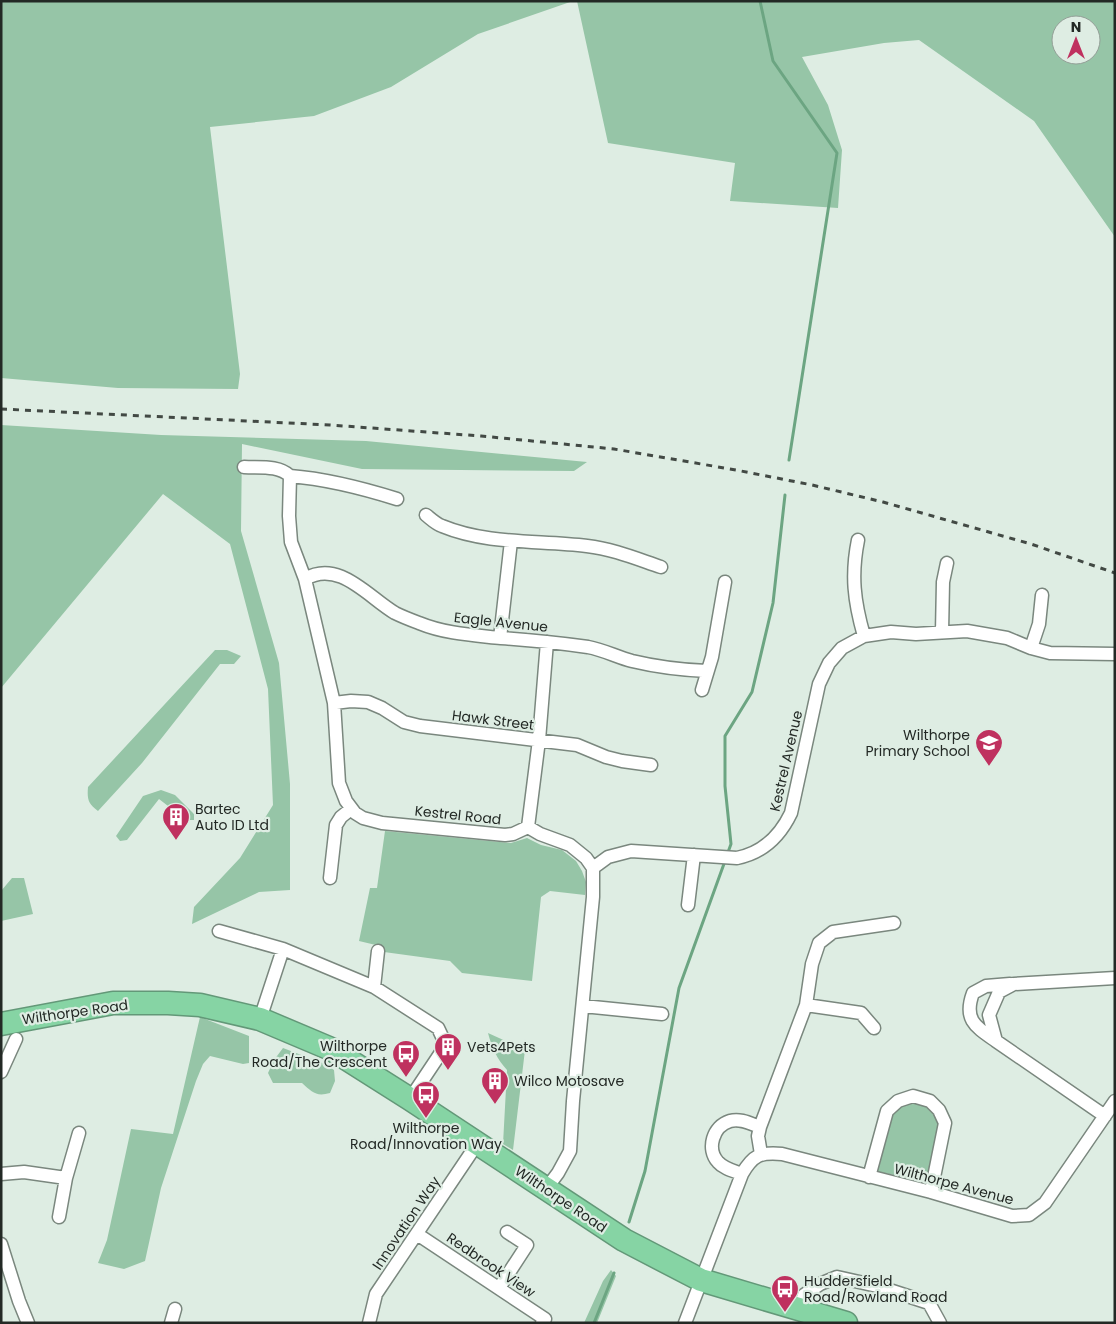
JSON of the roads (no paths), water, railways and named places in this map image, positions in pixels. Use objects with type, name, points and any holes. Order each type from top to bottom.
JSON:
[{"type":"highway","name":"Wilthorpe Road","points":[[9,1032],[114,1003],[200,1005],[260,1019],[331,1049],[624,1240],[702,1280],[846,1323]]},
{"type":"street","points":[[244,467],[275,468],[284,470],[290,476],[312,478],[363,488],[397,499]]},
{"type":"street","points":[[290,476],[289,516],[291,542],[305,579],[334,703],[339,783],[346,802],[351,809],[341,817],[336,825],[339,851],[330,878]]},
{"type":"street","points":[[426,516],[440,526],[462,532],[511,541],[587,546],[611,550],[661,567]]},
{"type":"street","points":[[858,540],[854,559],[853,585],[864,636]]},
{"type":"street","points":[[500,638],[511,541]]},
{"type":"street","points":[[942,632],[943,582],[947,563]]},
{"type":"street","name":"Eagle Avenue","points":[[305,579],[321,573],[343,577],[369,593],[394,612],[436,630],[595,648],[640,662],[708,671]]},
{"type":"street","points":[[702,690],[715,642],[725,582]]},
{"type":"street","points":[[1031,648],[1039,624],[1042,595]]},
{"type":"street","name":"Kestrel Avenue","points":[[593,868],[608,857],[631,851],[737,858],[747,856],[770,843],[786,824],[791,813],[819,684],[829,663],[842,648],[864,636],[891,632],[916,634],[967,631],[1007,638],[1031,648],[1050,653],[1115,654]]},
{"type":"street","points":[[546,1189],[558,1173],[570,1151],[593,897],[593,868],[586,858],[570,845],[540,834],[528,827],[539,740],[547,642]]},
{"type":"street","name":"Hawk Street","points":[[334,703],[368,702],[382,708],[404,722],[420,726],[577,744],[606,757],[651,765]]},
{"type":"street","name":"Kestrel Road","points":[[351,809],[363,818],[382,823],[505,835],[513,834],[528,827]]},
{"type":"street","points":[[688,905],[694,855]]},
{"type":"street","points":[[684,1323],[742,1174],[754,1158],[761,1154],[758,1136],[760,1127],[806,1005],[812,964],[819,943],[833,932],[894,923]]},
{"type":"street","points":[[219,931],[283,949],[374,987],[438,1028],[446,1044],[410,1099]]},
{"type":"street","points":[[260,1019],[283,949]]},
{"type":"street","points":[[374,987],[378,951]]},
{"type":"street","points":[[1105,1116],[974,1026],[969,1014],[969,1003],[973,993],[986,986],[1115,978]]},
{"type":"street","points":[[996,1042],[990,1015],[999,992],[1014,984]]},
{"type":"street","points":[[806,1005],[861,1013],[874,1028]]},
{"type":"street","points":[[583,1006],[662,1014]]},
{"type":"street","points":[[1,1072],[9,1032]]},
{"type":"street","points":[[869,1177],[887,1111],[898,1101],[914,1096],[930,1100],[940,1110],[945,1123],[931,1192]]},
{"type":"street","name":"Wilthorpe Avenue","points":[[761,1154],[782,1154],[931,1192],[1012,1216],[1030,1215],[1045,1203],[1115,1102]]},
{"type":"street","points":[[742,1174],[724,1167],[718,1162],[713,1154],[713,1138],[723,1124],[731,1121],[740,1120],[760,1127]]},
{"type":"street","points":[[60,1216],[66,1178],[79,1132]]},
{"type":"street","name":"Innovation Way","points":[[369,1323],[376,1294],[477,1144]]},
{"type":"street","points":[[1,1174],[24,1172],[66,1178]]},
{"type":"street","points":[[498,1288],[527,1245],[507,1232]]},
{"type":"street","name":"Redbrook View","points":[[417,1234],[545,1319],[542,1323]]},
{"type":"street","points":[[1,1244],[18,1301],[28,1323]]},
{"type":"street","points":[[799,1310],[804,1295],[820,1284],[837,1277],[877,1286],[929,1303],[940,1323]]},
{"type":"street","points":[[171,1323],[175,1309]]},
{"type":"waterway","points":[[760,1],[773,61],[837,153],[789,460]]},
{"type":"waterway","points":[[727,855],[731,844],[725,786],[725,736],[752,692],[773,603],[785,495]]},
{"type":"waterway","points":[[629,1222],[645,1171],[679,988],[725,861]]},
{"type":"waterway","points":[[594,1323],[614,1273]]},
{"type":"railway","points":[[1,409],[330,425],[481,436],[614,449],[736,470],[812,485],[883,502],[1031,544],[1115,573]]},
{"type":"place","name":"Wilthorpe Primary School","points":[[989,767]]},
{"type":"place","name":"Bartec Auto ID Ltd","points":[[176,841]]},
{"type":"place","name":"Vets4Pets","points":[[448,1071]]},
{"type":"place","name":"Wilthorpe Road/The Crescent","points":[[406,1078]]},
{"type":"place","name":"Wilco Motosave","points":[[495,1105]]},
{"type":"place","name":"Wilthorpe Road/Innovation Way","points":[[426,1119]]},
{"type":"place","name":"Huddersfield Road/Rowland Road","points":[[785,1313]]}]
